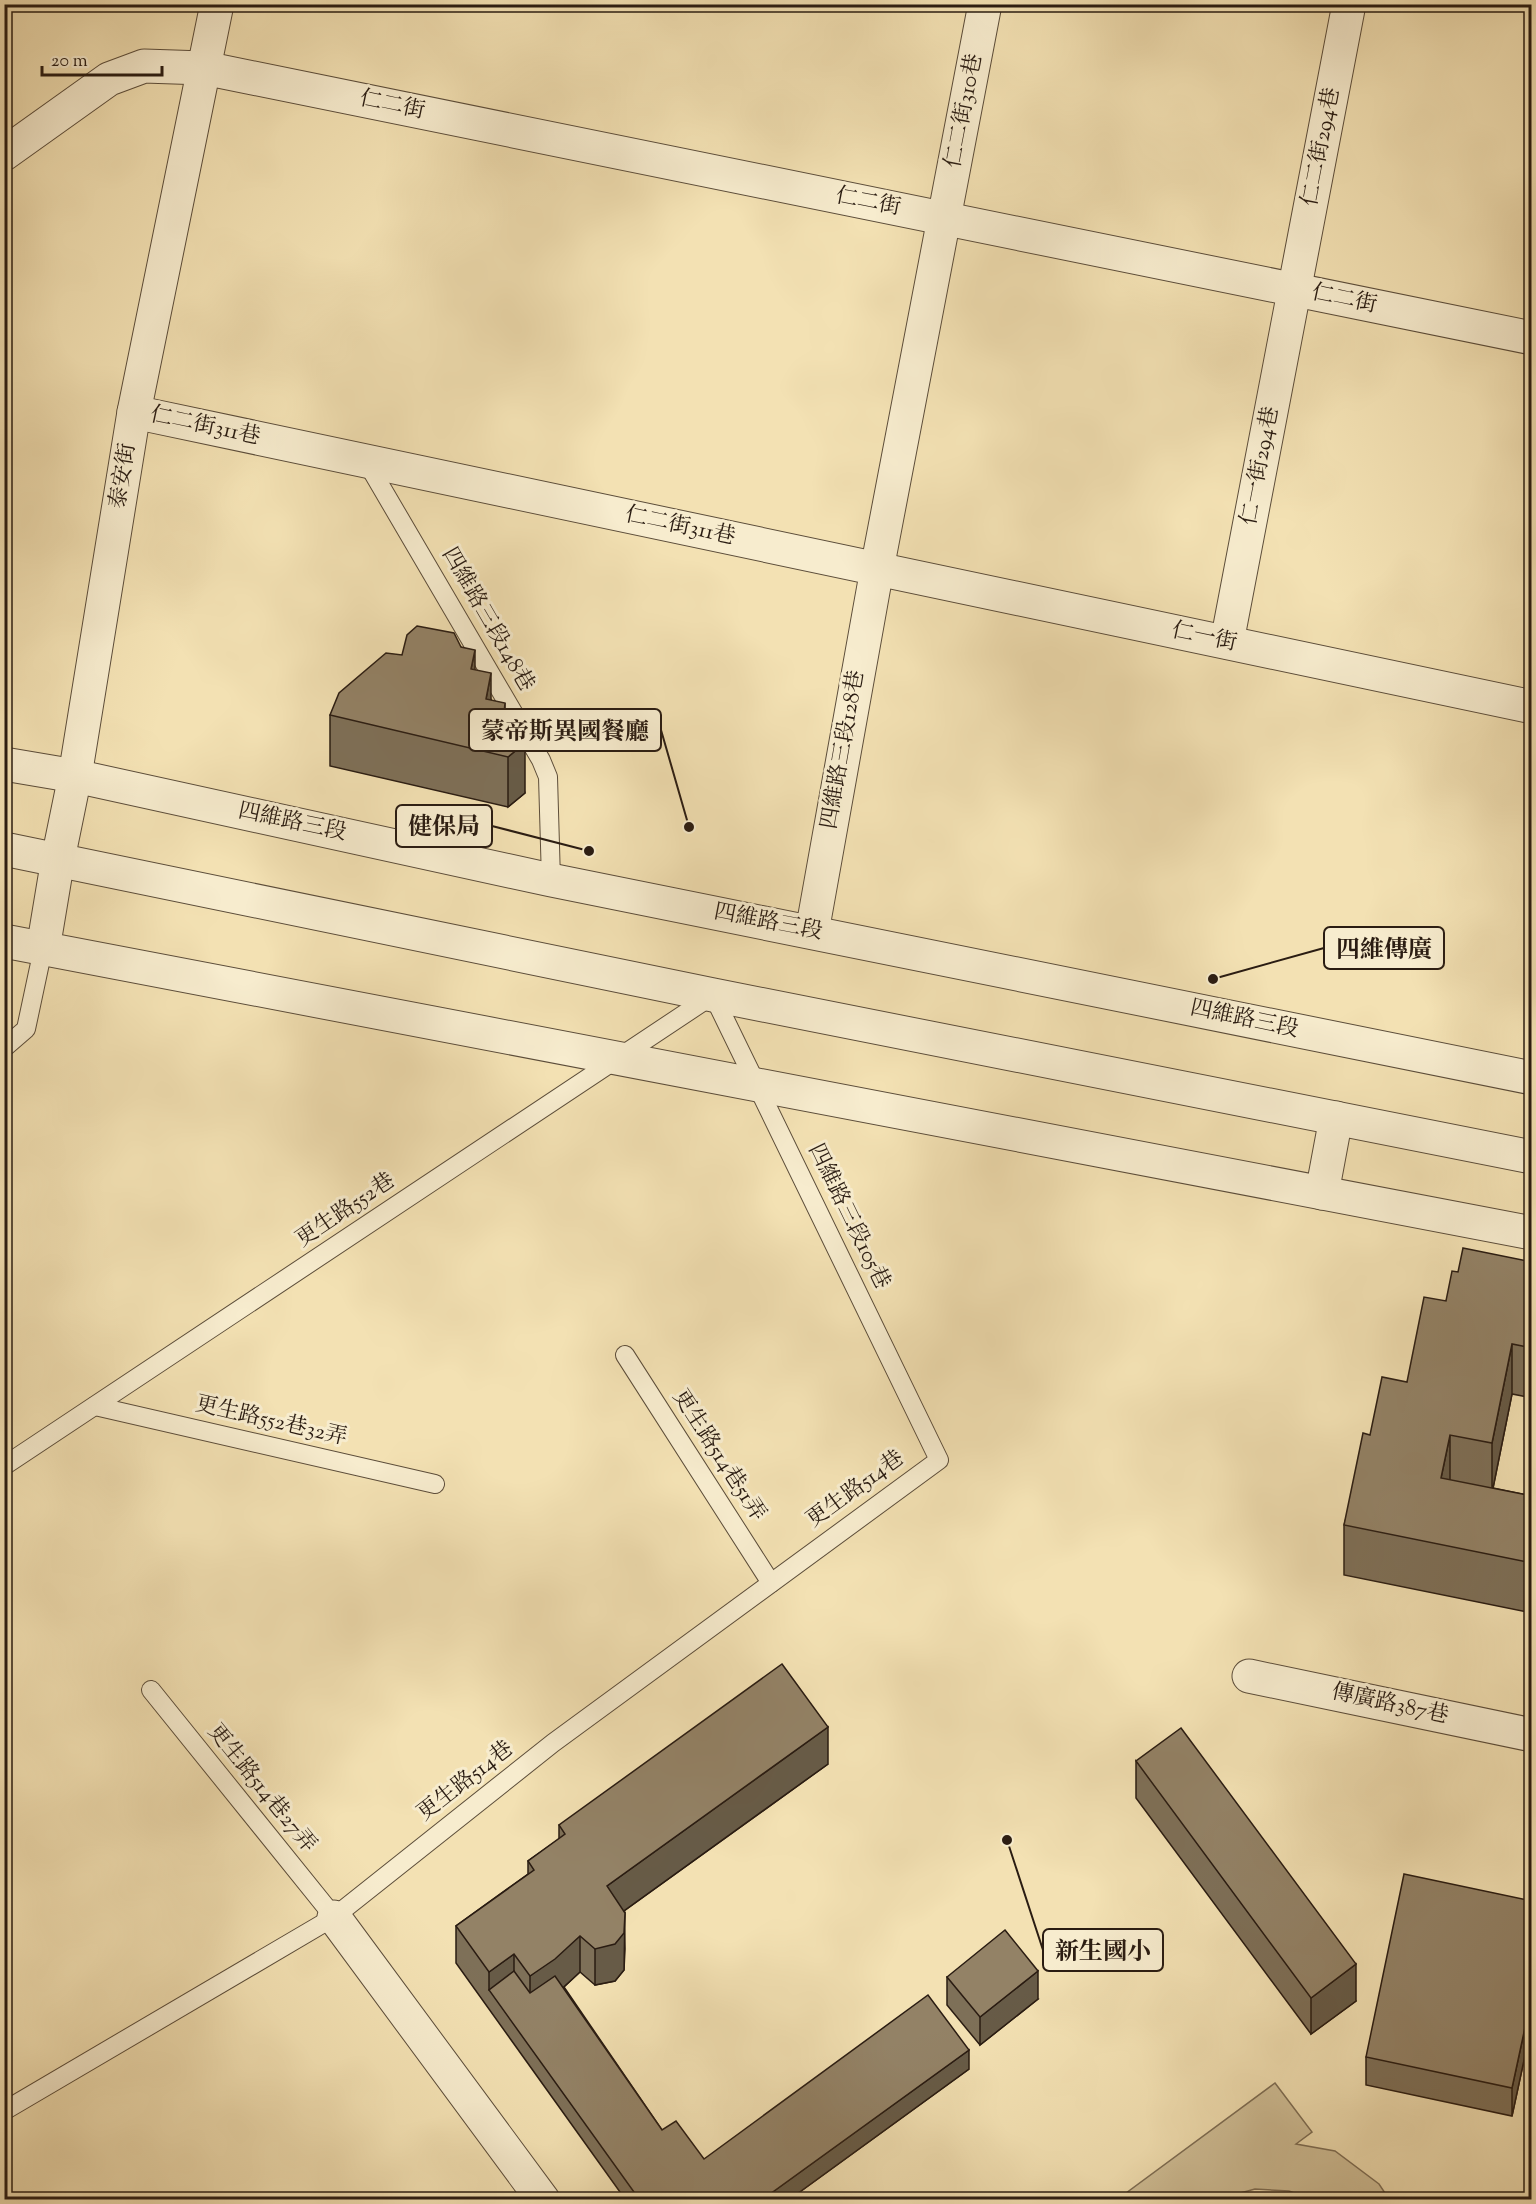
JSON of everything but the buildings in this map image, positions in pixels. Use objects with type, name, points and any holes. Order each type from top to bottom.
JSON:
[{"type":"street","name":"泰安街","points":[[44,949],[58,859],[75,776],[134,412],[217,4]]},
{"type":"street","name":"仁二街310巷","points":[[944,218],[985,4]]},
{"type":"street","name":"仁二街294巷","points":[[1294,290],[1349,4]]},
{"type":"street","name":"仁二街","points":[[4,154],[109,79],[144,66],[204,68],[1532,338]]},
{"type":"street","points":[[877,569],[944,218]]},
{"type":"street","name":"仁一街294巷","points":[[1227,642],[1294,290]]},
{"type":"street","name":"仁二街311巷","points":[[134,412],[877,569]]},
{"type":"street","name":"仁一街","points":[[877,569],[1532,707]]},
{"type":"street","name":"四維路三段128巷","points":[[812,932],[877,569]]},
{"type":"street","name":"四維路三段","points":[[4,764],[75,776],[551,880],[1532,1078]]},
{"type":"street","points":[[4,849],[713,995],[1532,1158]]},
{"type":"street","points":[[4,940],[1532,1233]]},
{"type":"street","points":[[1322,1193],[1336,1118]]},
{"type":"street","name":"傳廣路387巷","points":[[1249,1676],[1532,1735]]},
{"type":"street","points":[[334,1917],[543,2199]]},
{"type":"lane","name":"四維路三段148巷","points":[[366,461],[541,760],[548,777],[551,880]]},
{"type":"lane","points":[[4,1048],[26,1029],[44,949]]},
{"type":"lane","name":"更生路552巷","points":[[4,1466],[713,995]]},
{"type":"lane","name":"四維路三段105巷","points":[[713,995],[939,1460]]},
{"type":"lane","name":"更生路514巷51弄","points":[[625,1355],[771,1583]]},
{"type":"lane","name":"更生路552巷32弄","points":[[95,1406],[435,1484]]},
{"type":"lane","name":"更生路514巷","points":[[4,2111],[334,1917],[554,1743],[939,1460]]},
{"type":"lane","name":"更生路514巷27弄","points":[[151,1690],[334,1917]]},
{"type":"shaded area","points":[[1275,2083],[1312,2132],[1296,2144],[1335,2151],[1379,2184],[1389,2199],[1310,2199],[1289,2191],[1255,2189],[1218,2199],[1118,2199]]},
{"type":"place","name":"蒙帝斯異國餐廳","points":[[689,827]]},
{"type":"place","name":"健保局","points":[[589,851]]},
{"type":"place","name":"四維傳廣","points":[[1213,979]]},
{"type":"place","name":"新生國小","points":[[1007,1840]]}]
